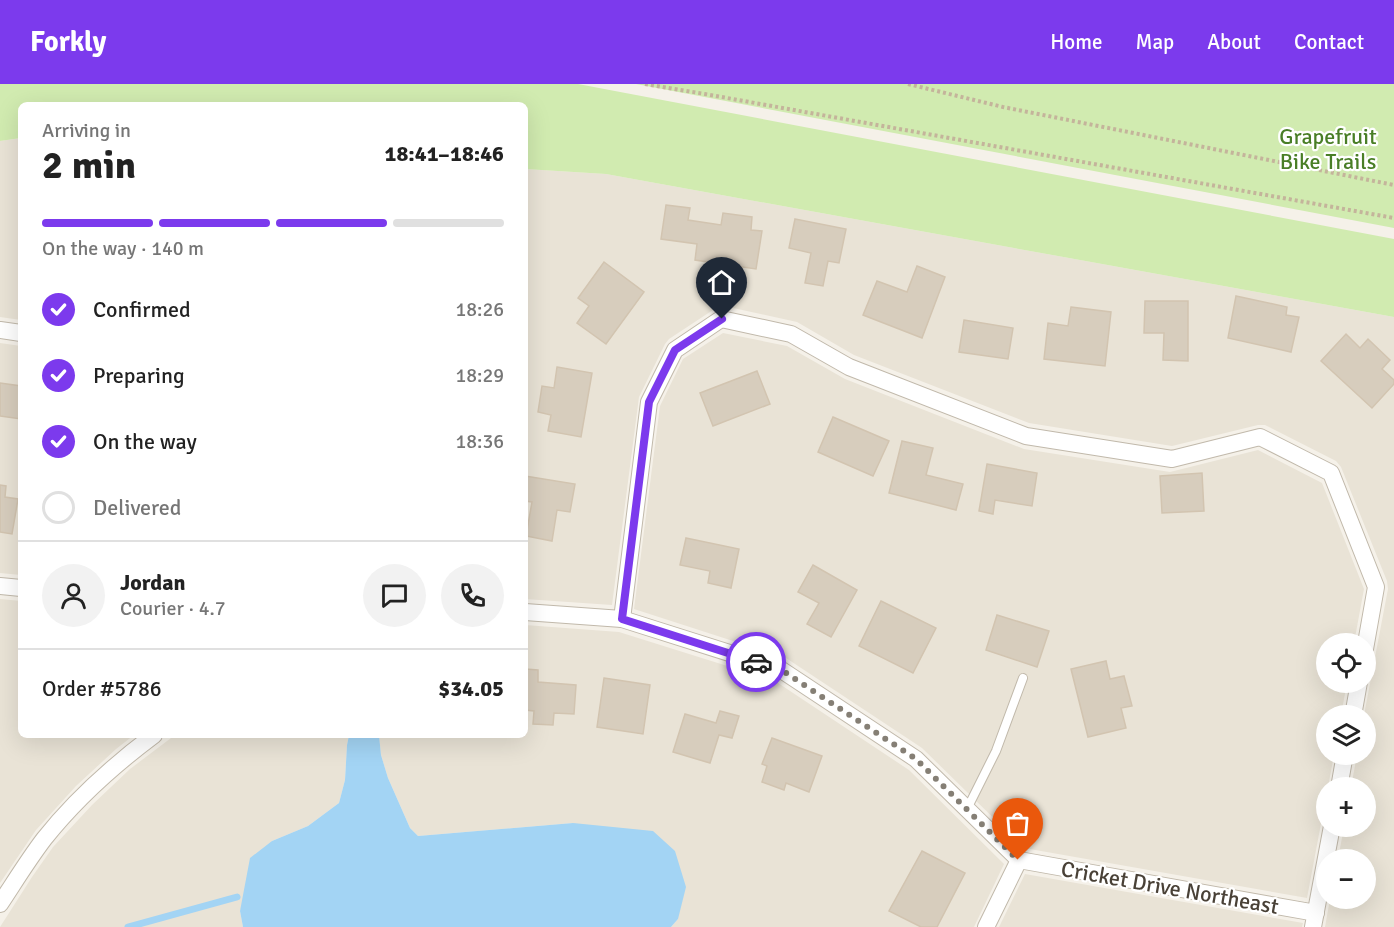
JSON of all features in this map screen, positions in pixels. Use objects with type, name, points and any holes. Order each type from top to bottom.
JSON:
[{"type":"street","points":[[622,619],[649,402],[675,350],[722,319],[791,334],[849,367],[1026,436],[1172,459],[1260,437],[1331,473],[1376,587],[1368,633]]},
{"type":"street","points":[[0,330],[18,333]]},
{"type":"street","points":[[0,586],[18,588]]},
{"type":"street","points":[[528,612],[622,619],[780,669],[916,759],[1018,860],[986,927]]},
{"type":"street","points":[[0,904],[44,839],[84,795],[150,738]]},
{"type":"street","points":[[1315,920],[1330,837]]},
{"type":"street","name":"Cricket Drive Northeast","points":[[1018,860],[1315,920]]},
{"type":"lane","points":[[967,810],[996,751],[1023,678]]},
{"type":"path","points":[[645,84],[1394,218]]},
{"type":"path","points":[[908,84],[1003,107],[1394,185]]},
{"type":"shaded area","points":[[18,138],[18,320],[0,317],[0,141]]},
{"type":"shaded area","points":[[528,169],[606,174],[1394,317],[1394,927],[1325,927],[1328,909],[1376,909],[1376,849],[1340,849],[1342,837],[1376,837],[1376,777],[1353,777],[1355,765],[1376,765],[1376,705],[1366,705],[1368,693],[1376,693],[1376,652],[1388,589],[1387,581],[1341,467],[1336,461],[1265,425],[1172,446],[1029,423],[854,355],[797,322],[724,306],[716,308],[669,339],[639,397],[612,605],[528,599]]},
{"type":"shaded area","points":[[723,333],[787,346],[845,379],[1024,449],[1170,472],[1258,450],[1322,483],[1364,589],[1356,633],[1316,633],[1316,693],[1345,693],[1343,705],[1316,705],[1316,765],[1332,765],[1330,777],[1316,777],[1316,837],[1318,837],[1307,898],[1024,848],[922,748],[786,658],[634,609],[660,406],[683,359]]},
{"type":"shaded area","points":[[0,343],[18,346],[18,575],[0,573]]},
{"type":"shaded area","points":[[0,599],[18,601],[18,738],[130,738],[76,786],[36,830],[0,883]]},
{"type":"shaded area","points":[[528,625],[619,632],[775,681],[909,770],[1004,864],[974,927],[671,927],[678,919],[573,823],[418,836],[410,828],[388,778],[381,755],[379,738],[528,738]]},
{"type":"shaded area","points":[[171,738],[348,738],[345,780],[339,803],[308,826],[272,841],[240,911],[243,927],[0,927],[53,847],[130,769]]},
{"type":"shaded area","points":[[1025,874],[1303,923],[1302,927],[999,927]]},
{"type":"green space","points":[[0,84],[578,84],[1394,239],[1394,317],[606,174],[528,169],[528,102],[18,102],[18,138],[0,141]]},
{"type":"green space","name":"Grapefruit Bike Trails","points":[[636,84],[1394,84],[1394,228]]},
{"type":"water","points":[[348,738],[379,738],[381,755],[388,778],[410,828],[418,836],[573,823],[653,831],[675,851],[686,887],[678,919],[671,927],[243,927],[240,911],[250,858],[272,841],[308,826],[339,803],[345,780]]},
{"type":"building","points":[[666,205],[690,208],[688,220],[721,225],[723,213],[752,217],[751,230],[762,231],[756,269],[695,260],[697,244],[661,239]]},
{"type":"building","points":[[795,219],[846,229],[839,263],[828,261],[823,286],[805,283],[811,253],[789,248]]},
{"type":"building","points":[[604,262],[644,292],[606,344],[577,323],[589,306],[578,298]]},
{"type":"building","points":[[917,266],[945,277],[922,338],[863,315],[877,281],[907,292]]},
{"type":"building","points":[[1236,296],[1287,307],[1286,315],[1299,317],[1291,352],[1228,338]]},
{"type":"building","points":[[1145,301],[1188,301],[1188,361],[1163,360],[1164,333],[1144,333]]},
{"type":"building","points":[[1071,307],[1111,312],[1105,366],[1044,359],[1048,323],[1068,326]]},
{"type":"building","points":[[964,320],[1013,328],[1008,359],[959,352]]},
{"type":"building","points":[[1346,334],[1360,348],[1368,339],[1390,360],[1382,369],[1394,380],[1394,384],[1372,408],[1321,361]]},
{"type":"building","points":[[557,367],[592,373],[581,437],[548,431],[551,415],[538,412],[542,386],[554,388]]},
{"type":"building","points":[[757,371],[770,404],[713,426],[700,393]]},
{"type":"building","points":[[0,383],[18,386],[18,419],[0,416]]},
{"type":"building","points":[[833,417],[889,441],[873,476],[818,452]]},
{"type":"building","points":[[902,441],[933,448],[926,475],[963,484],[956,510],[889,493]]},
{"type":"building","points":[[987,464],[1037,473],[1032,506],[995,500],[993,514],[979,511]]},
{"type":"building","points":[[1202,473],[1204,511],[1162,513],[1160,476]]},
{"type":"building","points":[[528,476],[575,484],[570,512],[557,510],[552,541],[528,536],[532,502],[528,501]]},
{"type":"building","points":[[0,485],[6,486],[5,497],[18,499],[12,534],[0,532]]},
{"type":"building","points":[[686,538],[739,549],[731,588],[708,583],[710,571],[680,565]]},
{"type":"building","points":[[813,565],[857,590],[831,637],[807,624],[819,603],[798,592]]},
{"type":"building","points":[[881,601],[936,628],[913,673],[859,646]]},
{"type":"building","points":[[997,615],[1049,631],[1037,667],[986,650]]},
{"type":"building","points":[[1106,661],[1110,679],[1124,676],[1132,706],[1121,708],[1126,728],[1088,737],[1071,669]]},
{"type":"building","points":[[528,669],[538,670],[538,682],[576,685],[574,714],[554,713],[553,725],[533,724],[534,711],[528,710]]},
{"type":"building","points":[[604,678],[650,685],[643,734],[597,727]]},
{"type":"building","points":[[720,711],[739,716],[732,738],[719,735],[710,763],[673,752],[685,714],[716,723]]},
{"type":"building","points":[[772,738],[822,756],[809,792],[786,783],[784,790],[762,782],[767,766],[762,764]]},
{"type":"building","points":[[922,851],[965,873],[937,927],[921,927],[889,911]]},
{"type":"waterway","points":[[128,927],[237,897]]},
{"type":"way so far","points":[[756,662],[780,669],[916,759],[1018,860]]},
{"type":"route","points":[[722,319],[675,350],[649,402],[622,619],[756,662]]}]
